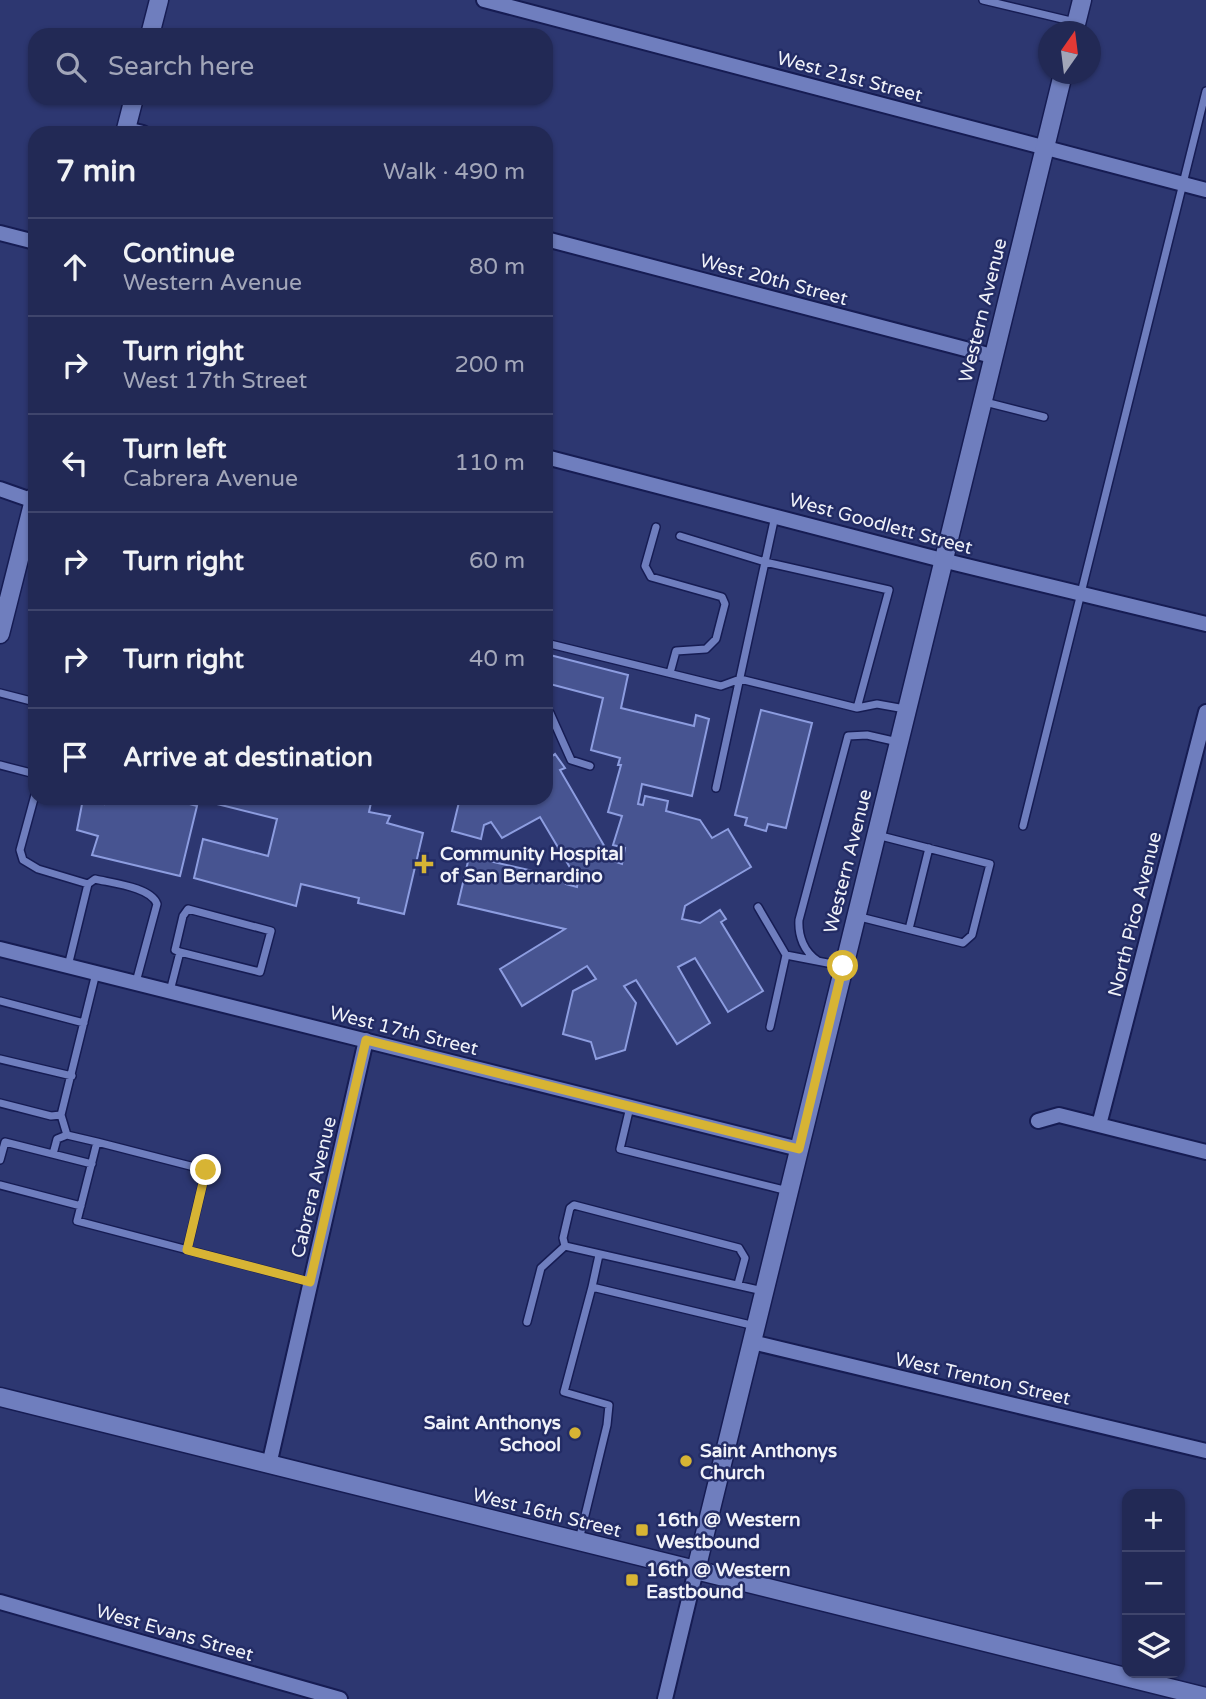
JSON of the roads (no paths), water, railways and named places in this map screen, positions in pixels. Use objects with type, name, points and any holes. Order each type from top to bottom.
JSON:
[{"type":"street","points":[[152,28],[159,0]]},
{"type":"street","name":"West 21st Street","points":[[484,0],[1206,190]]},
{"type":"street","points":[[1077,21],[1082,0]]},
{"type":"street","name":"Western Avenue","points":[[665,1699],[1060,84]]},
{"type":"street","points":[[132,126],[134,105]]},
{"type":"street","points":[[0,233],[28,240]]},
{"type":"street","name":"West 20th Street","points":[[553,241],[992,356]]},
{"type":"street","name":"West Goodlett Street","points":[[553,459],[942,560],[1206,624]]},
{"type":"street","points":[[0,489],[28,498]]},
{"type":"street","points":[[1,627],[28,526]]},
{"type":"street","name":"North Pico Avenue","points":[[1099,1125],[1206,712]]},
{"type":"street","name":"West 17th Street","points":[[0,949],[799,1149]]},
{"type":"street","name":"Cabrera Avenue","points":[[269,1465],[366,1040]]},
{"type":"street","points":[[1038,1121],[1059,1115],[1206,1152]]},
{"type":"street","name":"West Trenton Street","points":[[753,1334],[1206,1451]]},
{"type":"street","name":"West 16th Street","points":[[0,1397],[1206,1697]]},
{"type":"street","name":"West Evans Street","points":[[0,1602],[340,1699]]},
{"type":"lane","points":[[983,0],[1055,21]]},
{"type":"lane","points":[[1023,826],[1206,91]]},
{"type":"lane","points":[[981,401],[1044,417]]},
{"type":"lane","points":[[716,788],[775,515]]},
{"type":"lane","points":[[656,527],[645,566],[652,577],[722,597],[725,604],[716,639],[706,649],[676,651],[670,673]]},
{"type":"lane","points":[[680,536],[765,562],[889,590],[857,708]]},
{"type":"lane","points":[[553,645],[721,686],[740,679],[857,708],[877,704],[906,709]]},
{"type":"lane","points":[[0,693],[28,700]]},
{"type":"lane","points":[[553,720],[571,760],[590,766]]},
{"type":"lane","points":[[818,961],[808,952],[801,939],[799,920],[848,736],[867,735],[898,742]]},
{"type":"lane","points":[[0,765],[28,772]]},
{"type":"lane","points":[[32,805],[20,850],[23,860],[38,869],[88,884]]},
{"type":"lane","points":[[855,916],[963,943],[972,935],[990,864],[875,835]]},
{"type":"lane","points":[[909,929],[929,848]]},
{"type":"lane","points":[[68,966],[88,884],[94,879],[150,894],[156,899],[136,983]]},
{"type":"lane","points":[[758,907],[786,955],[770,1027]]},
{"type":"lane","points":[[188,909],[271,931],[260,972],[180,952],[175,950],[183,916],[188,909]]},
{"type":"lane","points":[[169,991],[180,952]]},
{"type":"lane","points":[[786,955],[843,966]]},
{"type":"lane","points":[[67,1135],[61,1115],[96,973]]},
{"type":"lane","points":[[0,1001],[85,1023]]},
{"type":"lane","points":[[0,1059],[72,1076]]},
{"type":"lane","points":[[0,1103],[51,1116],[61,1115]]},
{"type":"lane","points":[[630,1107],[620,1149],[789,1191]]},
{"type":"lane","points":[[53,1154],[57,1139],[67,1135],[206,1170],[187,1250]]},
{"type":"lane","points":[[0,1160],[5,1142],[92,1164]]},
{"type":"lane","points":[[97,1142],[77,1221],[310,1282]]},
{"type":"lane","points":[[0,1185],[81,1206]]},
{"type":"lane","points":[[565,1246],[563,1238],[570,1208],[574,1205],[580,1206],[739,1248],[745,1258],[738,1284]]},
{"type":"lane","points":[[565,1246],[764,1291]]},
{"type":"lane","points":[[527,1322],[541,1268],[565,1246]]},
{"type":"lane","points":[[579,1541],[607,1425],[609,1405],[564,1392],[599,1255]]},
{"type":"lane","points":[[592,1287],[753,1334]]},
{"type":"place","name":"Community Hospital of San Bernardino","points":[[424,864]]},
{"type":"place","name":"Saint Anthonys School","points":[[575,1433]]},
{"type":"place","name":"Saint Anthonys Church","points":[[686,1461]]},
{"type":"place","name":"16th @ Western Westbound","points":[[642,1530]]},
{"type":"place","name":"16th @ Western Eastbound","points":[[632,1580]]}]
